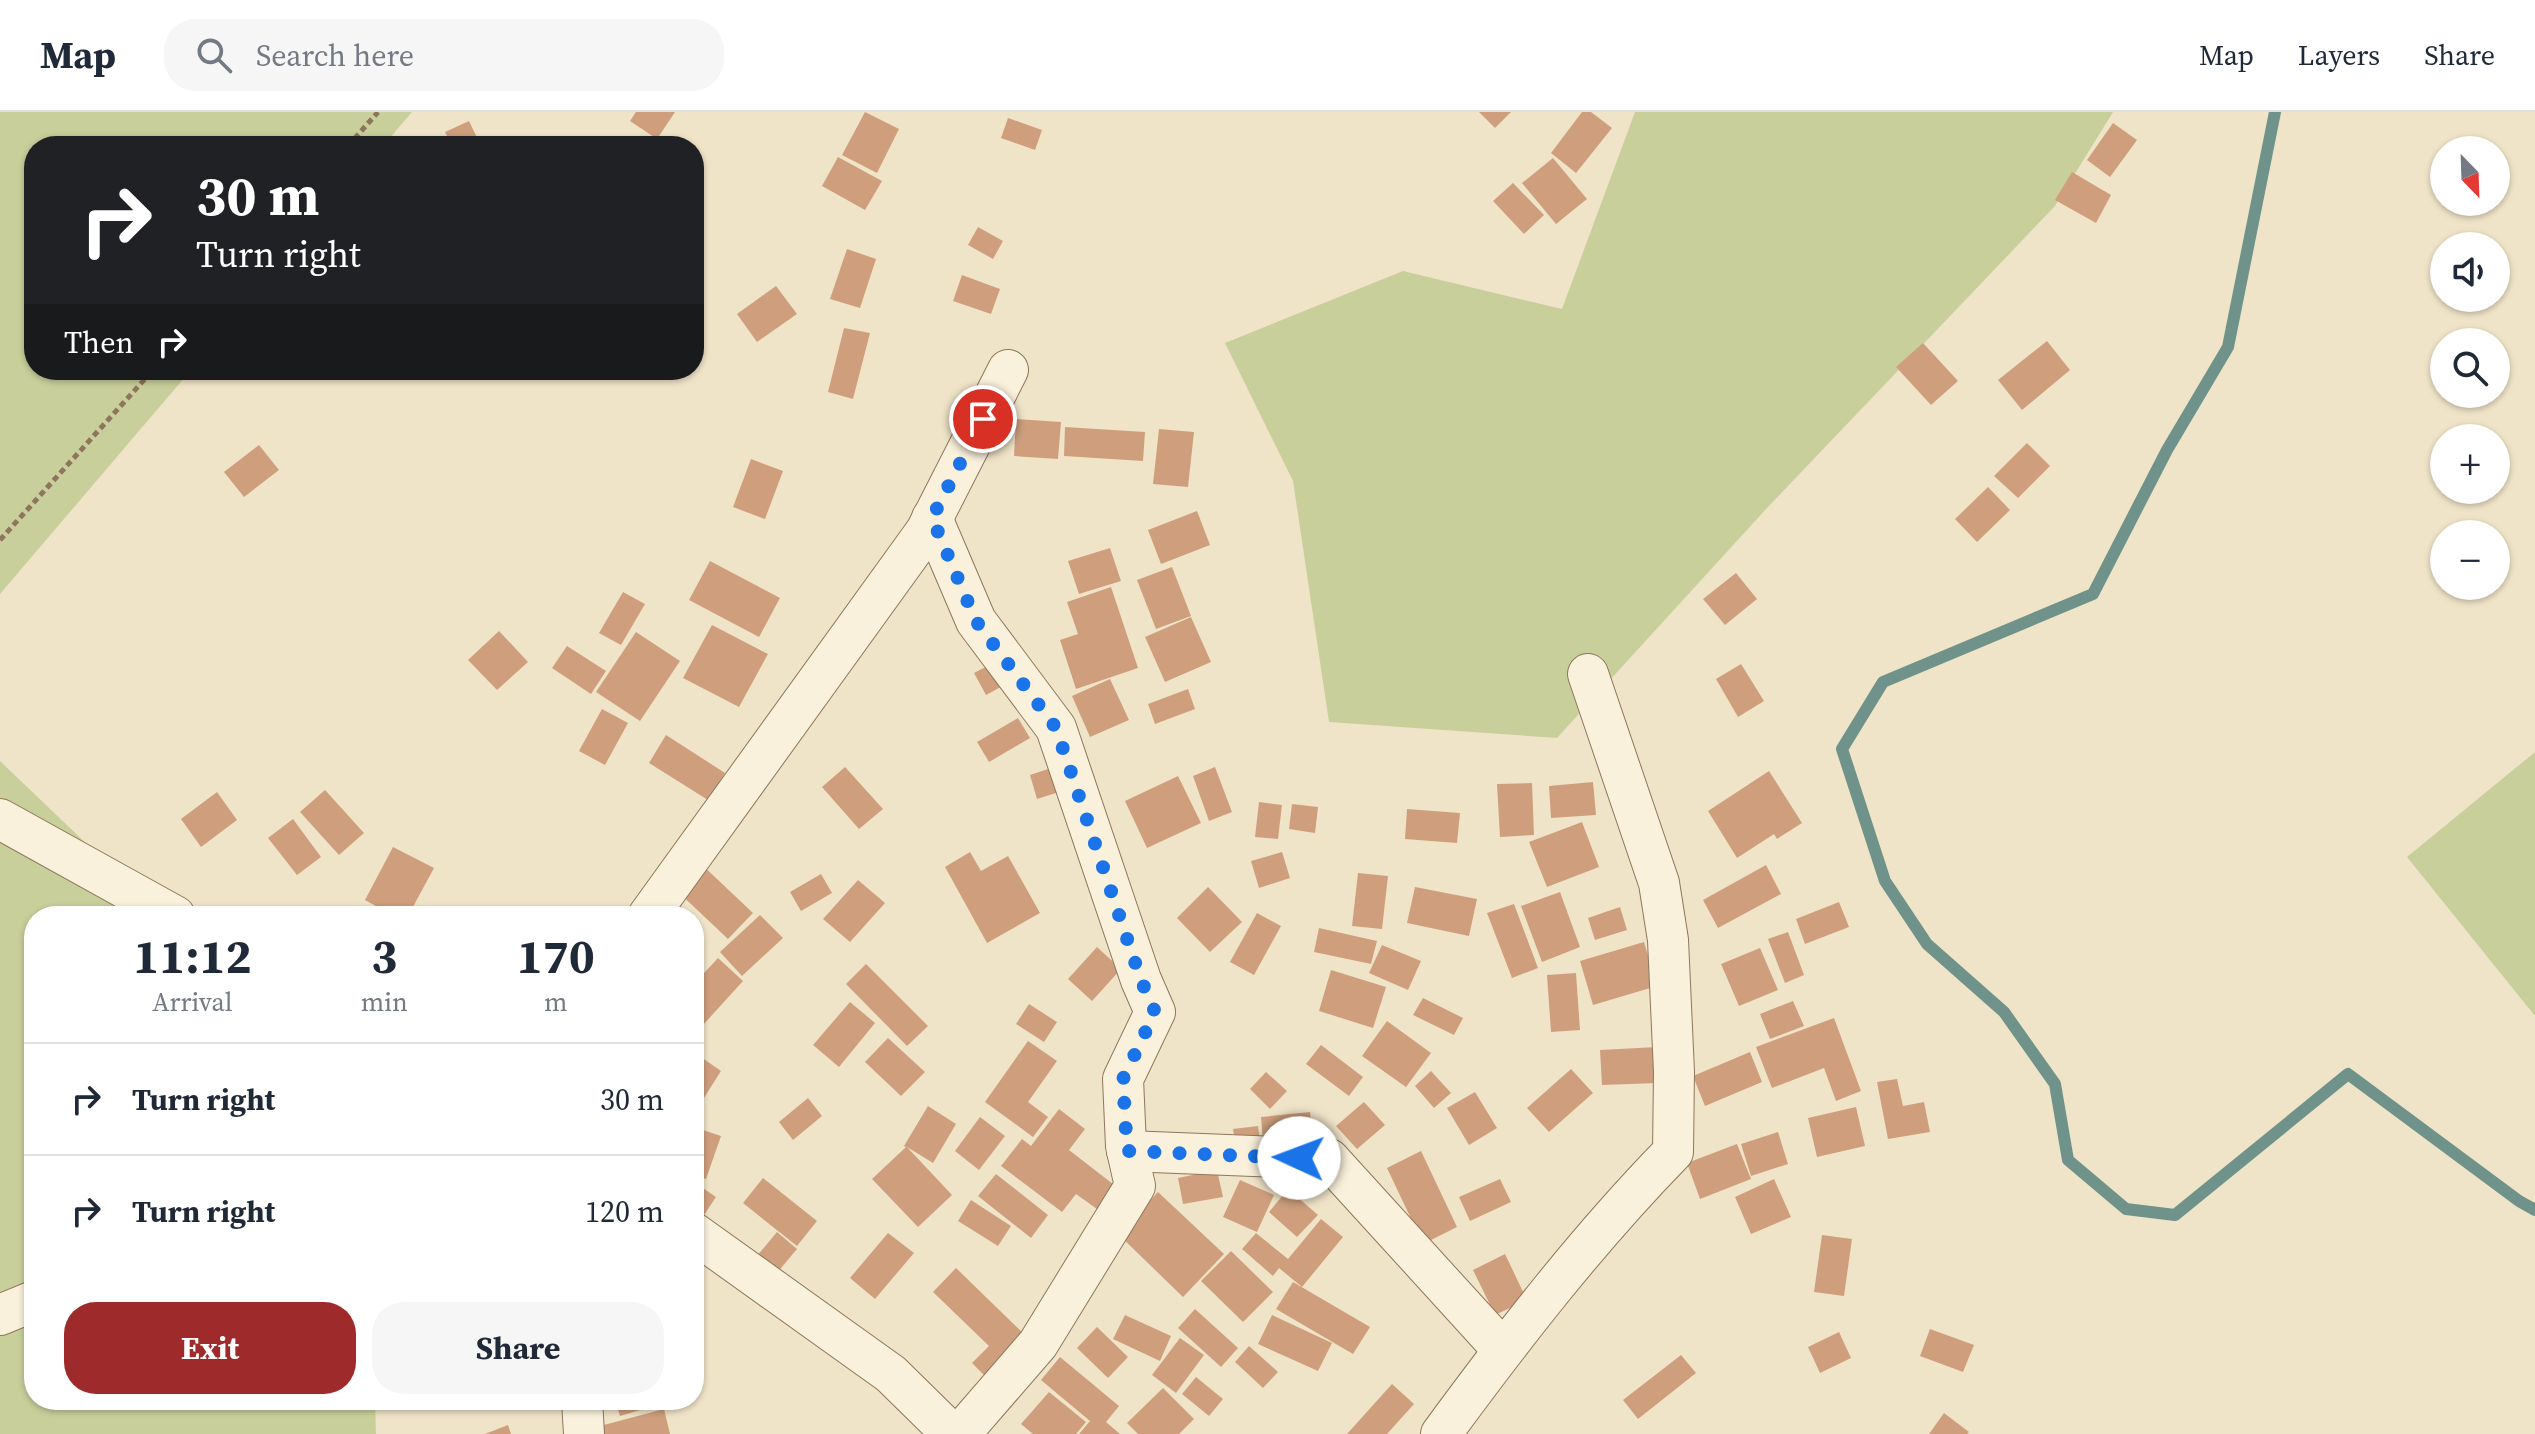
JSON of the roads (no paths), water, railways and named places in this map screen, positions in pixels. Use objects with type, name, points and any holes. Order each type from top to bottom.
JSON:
[{"type":"street","points":[[655,906],[926,531],[1008,370]]},
{"type":"street","points":[[932,518],[976,621],[1056,728],[1141,980],[1155,1012],[1123,1079],[1127,1151],[1135,1186],[1038,1344],[960,1434]]},
{"type":"street","points":[[1441,1434],[1503,1350],[1627,1200],[1673,1152],[1674,1072],[1668,940],[1659,883],[1588,674]]},
{"type":"street","points":[[0,819],[157,906]]},
{"type":"street","points":[[1127,1151],[1329,1159],[1503,1350]]},
{"type":"street","points":[[704,1240],[891,1374],[952,1434]]},
{"type":"street","points":[[0,1315],[24,1305]]},
{"type":"street","points":[[583,1410],[584,1434]]},
{"type":"waterway","points":[[2275,112],[2228,347],[2167,450],[2093,594],[1883,682],[1842,749],[1885,881],[1927,944],[2004,1012],[2055,1084],[2068,1160],[2126,1209],[2175,1215],[2348,1074],[2535,1210]]}]
